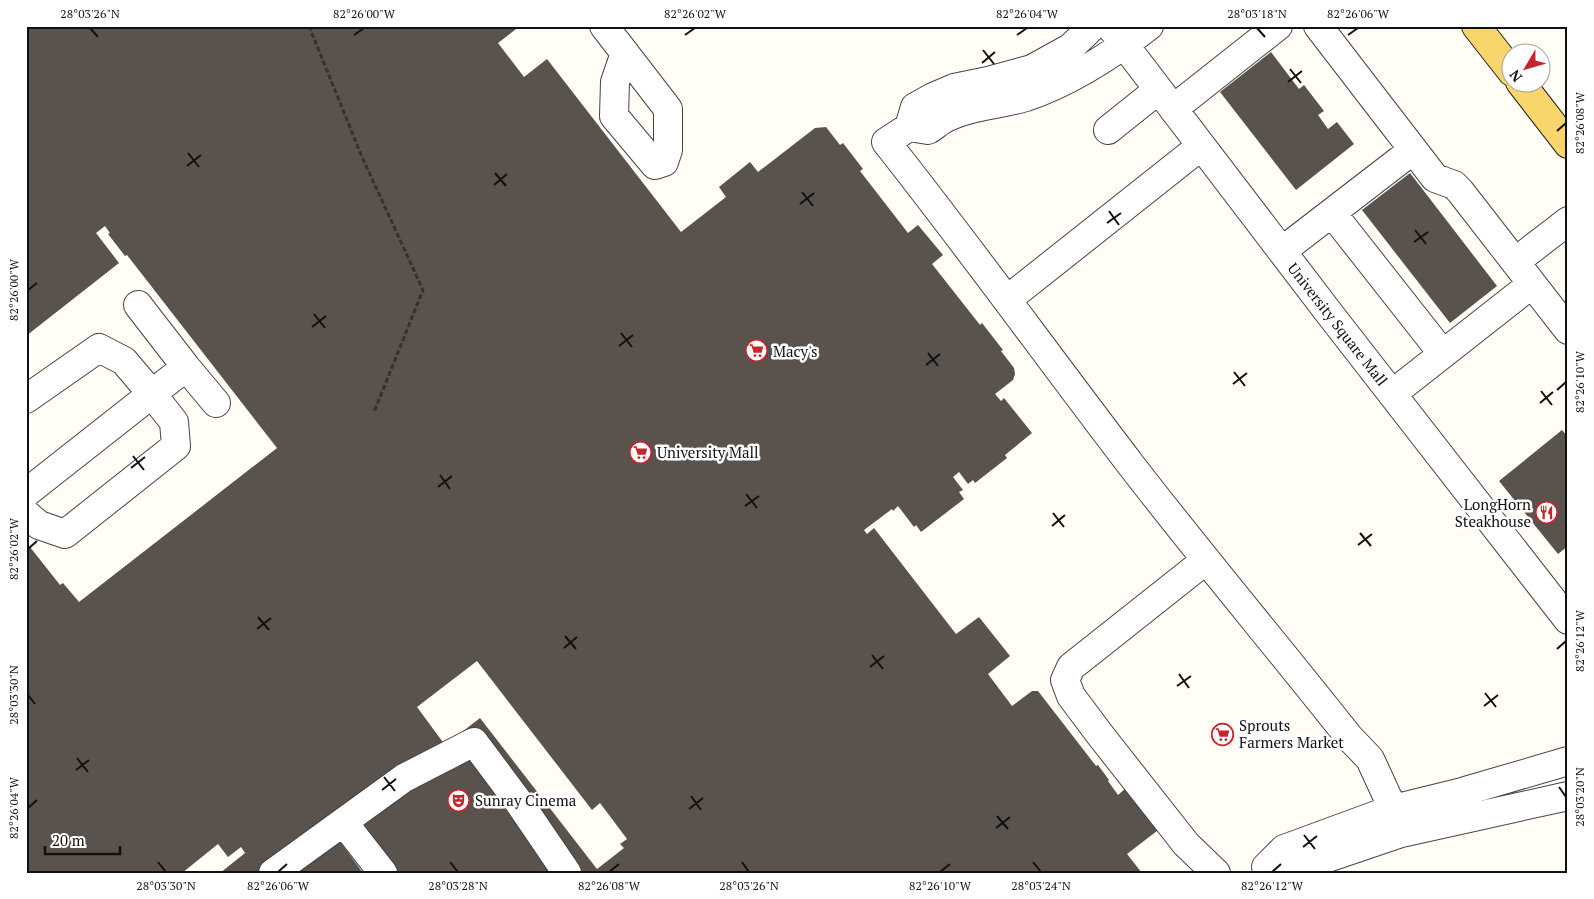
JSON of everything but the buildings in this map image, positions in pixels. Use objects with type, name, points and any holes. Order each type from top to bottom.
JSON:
[{"type":"main road","points":[[1476,26],[1502,59]]},
{"type":"main road","points":[[1528,92],[1568,144]]},
{"type":"lane","points":[[604,26],[625,53]]},
{"type":"lane","points":[[910,127],[915,107],[933,97],[954,88],[1032,69],[1070,48],[1093,26]]},
{"type":"lane","points":[[1149,26],[1117,36],[1082,72],[1048,89],[1024,98],[968,110],[945,119],[928,130],[910,127],[886,142],[1206,560],[1349,737],[1370,759],[1397,821]]},
{"type":"lane","points":[[1108,130],[1165,99],[1278,26]]},
{"type":"lane","points":[[1318,26],[1435,178],[1454,185],[1460,191],[1568,330]]},
{"type":"lane","name":"University Square Mall","points":[[1117,36],[1568,620]]},
{"type":"lane","points":[[1008,300],[1201,146]]},
{"type":"lane","points":[[1282,251],[1413,150]]},
{"type":"lane","points":[[1332,213],[1443,354]]},
{"type":"lane","points":[[1515,262],[1568,221]]},
{"type":"lane","points":[[1392,394],[1532,284]]},
{"type":"lane","points":[[138,305],[216,403]]},
{"type":"lane","points":[[26,398],[99,348],[124,361],[152,394],[174,422],[176,446],[65,534],[39,525],[26,514]]},
{"type":"lane","points":[[26,493],[186,367]]},
{"type":"lane","points":[[1206,560],[1071,667],[1065,680],[1070,696],[1101,736],[1186,844],[1216,873]]},
{"type":"lane","points":[[272,873],[404,778],[474,742],[518,800],[567,873]]},
{"type":"lane","points":[[1397,821],[1462,792],[1568,761]]},
{"type":"lane","points":[[1261,870],[1284,849],[1397,821],[1568,796]]},
{"type":"lane","points":[[344,823],[383,873]]},
{"type":"path","points":[[309,26],[362,157],[423,290],[374,412]]},
{"type":"place","name":"Macy's","points":[[757,351]]},
{"type":"place","name":"University Mall","points":[[641,452]]},
{"type":"place","name":"LongHorn Steakhouse","points":[[1547,513]]},
{"type":"place","name":"Sprouts Farmers Market","points":[[1223,734]]},
{"type":"place","name":"Sunray Cinema","points":[[459,800]]}]
